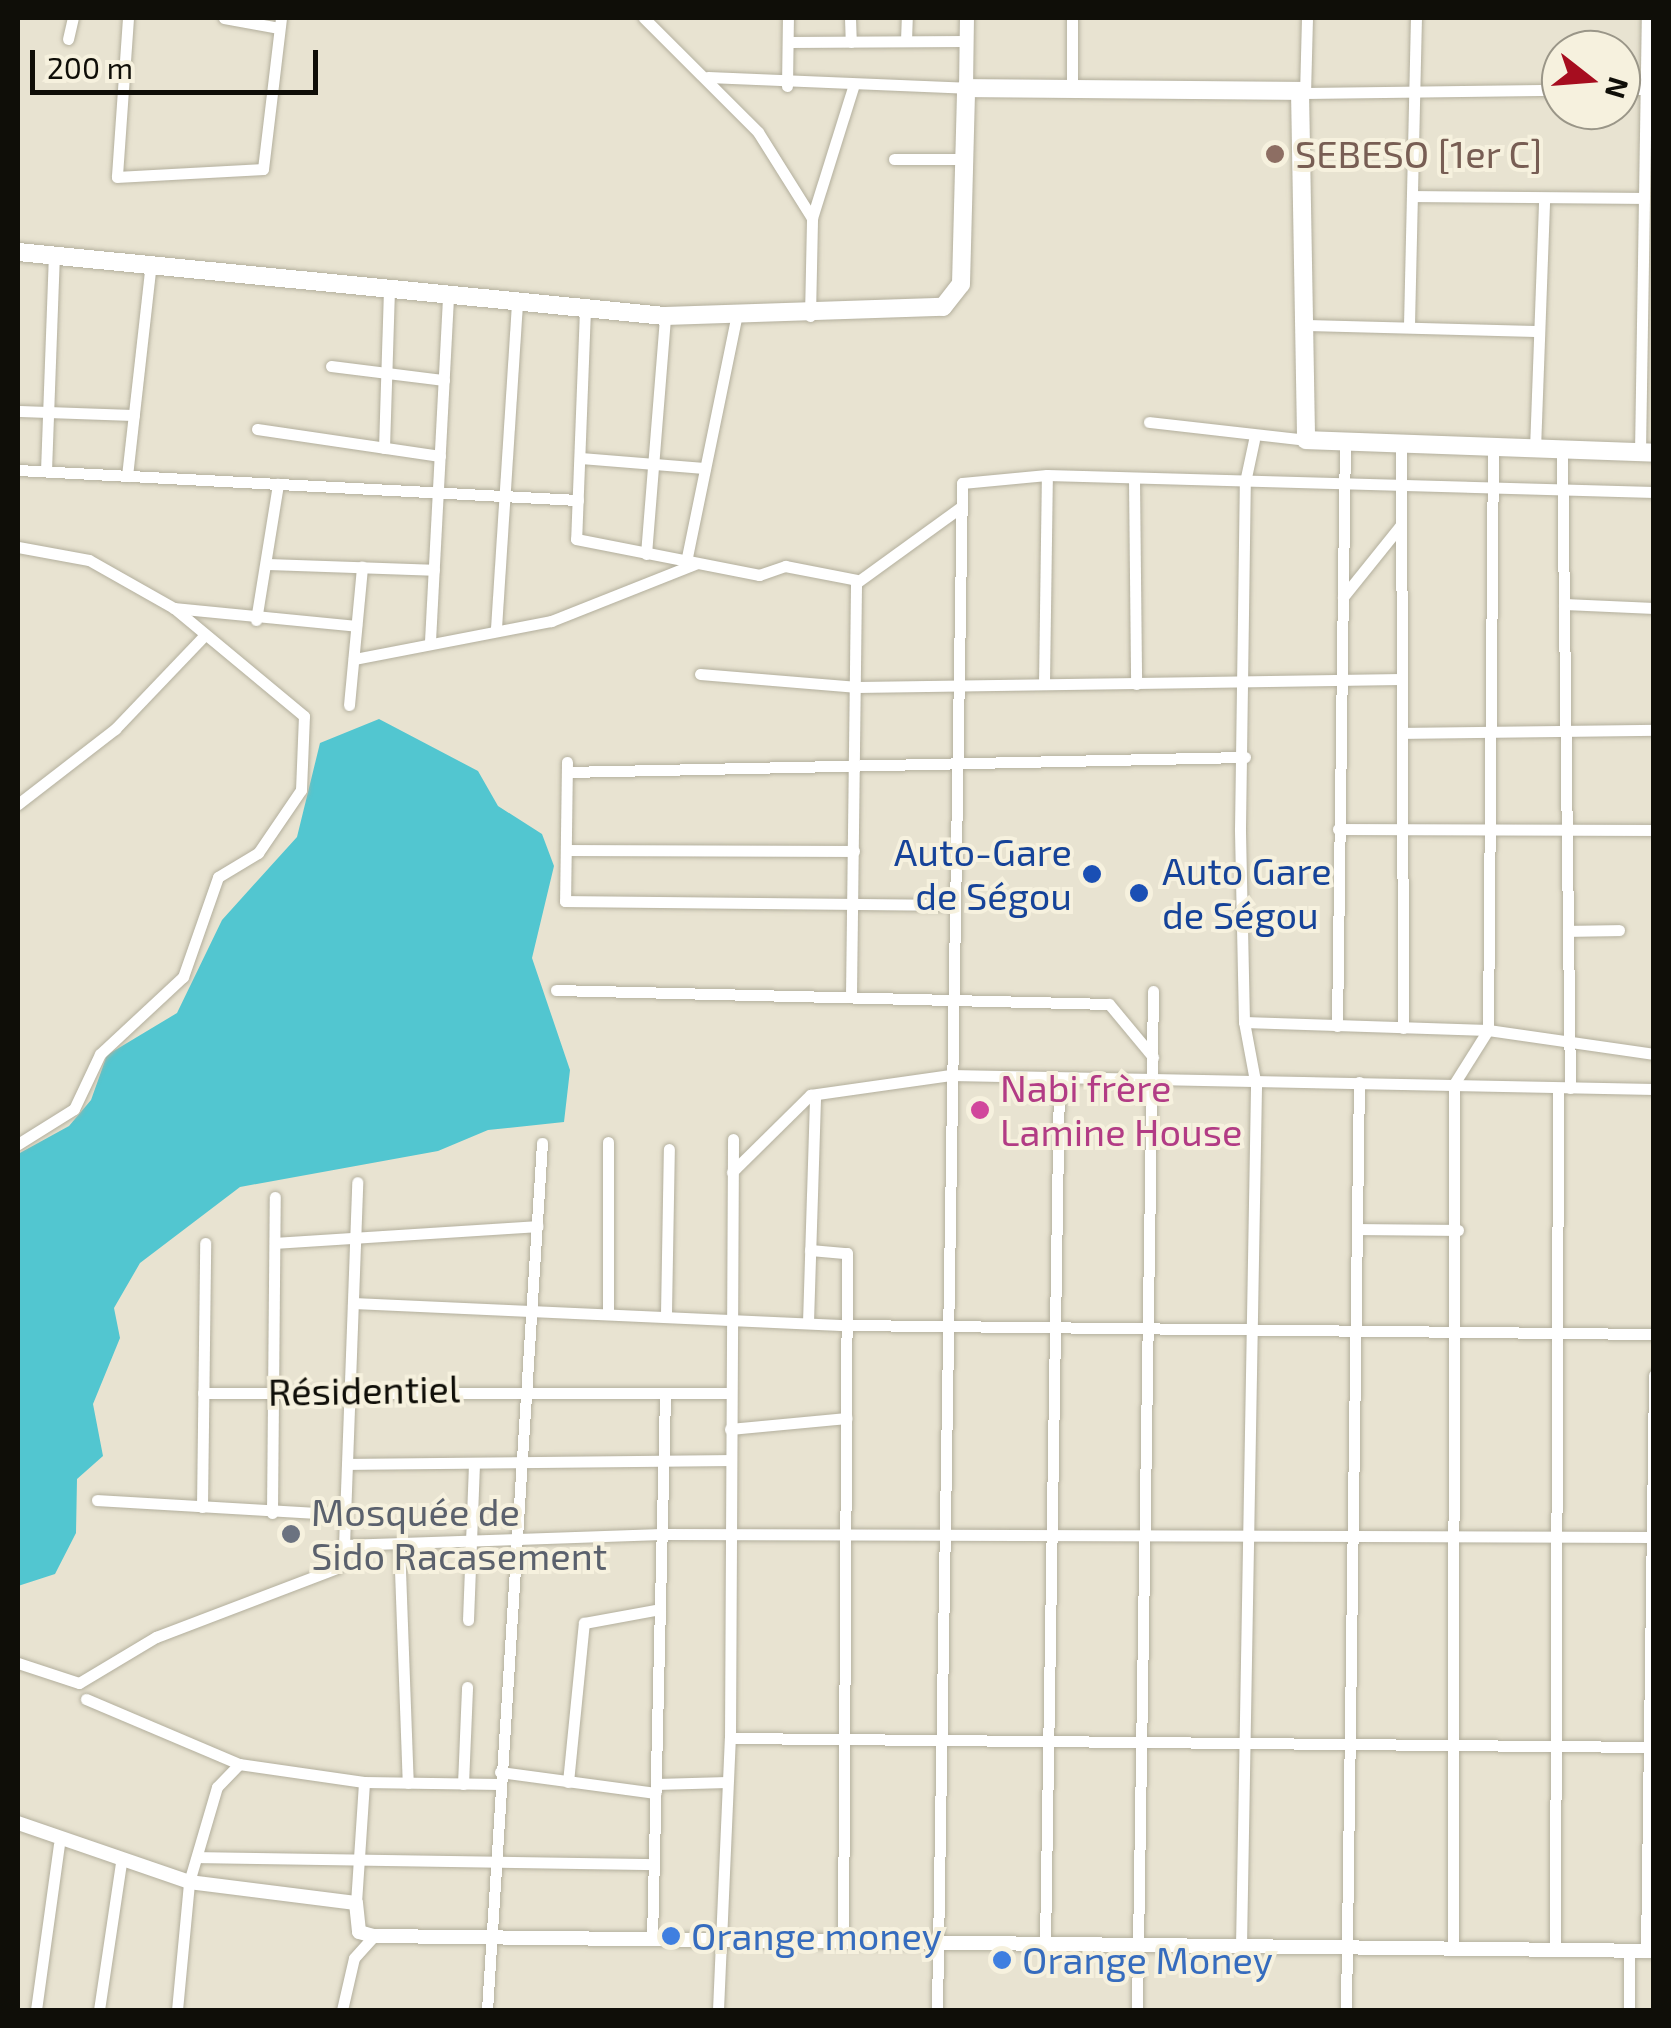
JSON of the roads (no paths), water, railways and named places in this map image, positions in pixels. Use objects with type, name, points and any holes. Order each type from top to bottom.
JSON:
[{"type":"main road","points":[[18,252],[665,316],[810,316],[943,308],[961,284],[966,88],[1305,93],[1306,440],[1647,452]]},
{"type":"street","points":[[68,39],[73,18]]},
{"type":"street","points":[[128,18],[118,178],[263,169],[280,23],[224,18]]},
{"type":"street","points":[[644,18],[708,77],[758,132],[812,218]]},
{"type":"street","points":[[787,86],[788,18]]},
{"type":"street","points":[[850,18],[851,42]]},
{"type":"street","points":[[906,41],[907,18]]},
{"type":"street","points":[[708,77],[787,86],[966,88],[967,18]]},
{"type":"street","points":[[1072,18],[1072,88]]},
{"type":"street","points":[[1307,18],[1305,93],[1541,90]]},
{"type":"street","points":[[1409,326],[1416,18]]},
{"type":"street","points":[[1647,18],[1647,452]]},
{"type":"street","points":[[788,42],[967,41]]},
{"type":"street","points":[[810,316],[812,218],[853,87]]},
{"type":"street","points":[[894,159],[962,158]]},
{"type":"street","points":[[1412,196],[1644,198]]},
{"type":"street","points":[[1535,449],[1544,199]]},
{"type":"street","points":[[46,471],[54,255]]},
{"type":"street","points":[[127,476],[151,264]]},
{"type":"street","points":[[384,448],[389,288]]},
{"type":"street","points":[[430,641],[448,294]]},
{"type":"street","points":[[496,628],[516,302]]},
{"type":"street","points":[[585,309],[576,539],[690,563],[857,580],[961,507]]},
{"type":"street","points":[[646,554],[665,316]]},
{"type":"street","points":[[690,563],[704,468],[736,318]]},
{"type":"street","points":[[1303,326],[1539,330]]},
{"type":"street","points":[[331,366],[444,380]]},
{"type":"street","points":[[18,411],[134,416]]},
{"type":"street","points":[[1149,422],[1254,440],[1306,440]]},
{"type":"street","points":[[257,429],[440,456]]},
{"type":"street","points":[[1241,1947],[1242,1536],[1253,1331],[1256,1086],[1244,1022],[1245,482],[1254,440]]},
{"type":"street","points":[[1337,1026],[1345,440]]},
{"type":"street","points":[[1402,443],[1403,1028]]},
{"type":"street","points":[[1453,1949],[1458,1230],[1454,1084],[1488,1030],[1493,448]]},
{"type":"street","points":[[1556,1950],[1557,1333],[1564,1088],[1569,1042],[1562,450]]},
{"type":"street","points":[[580,458],[704,468]]},
{"type":"street","points":[[18,470],[578,500]]},
{"type":"street","points":[[936,2010],[962,483],[1047,475],[1654,492]]},
{"type":"street","points":[[1044,683],[1047,475]]},
{"type":"street","points":[[1134,480],[1136,684]]},
{"type":"street","points":[[256,620],[278,484]]},
{"type":"street","points":[[1344,597],[1400,525]]},
{"type":"street","points":[[18,547],[89,560],[174,608],[304,716],[302,790],[258,853],[218,877],[183,977],[100,1054],[74,1108],[18,1144]]},
{"type":"street","points":[[354,659],[496,628],[551,621],[690,563]]},
{"type":"street","points":[[266,564],[434,570]]},
{"type":"street","points":[[349,705],[362,567]]},
{"type":"street","points":[[851,995],[857,580]]},
{"type":"street","points":[[1564,604],[1654,608]]},
{"type":"street","points":[[174,608],[256,620],[356,626]]},
{"type":"street","points":[[18,804],[115,729],[204,636]]},
{"type":"street","points":[[700,674],[857,687],[1401,679]]},
{"type":"street","points":[[1402,733],[1654,730]]},
{"type":"street","points":[[954,904],[565,902],[567,767],[956,758],[1246,757]]},
{"type":"street","points":[[1338,829],[1654,830]]},
{"type":"street","points":[[566,850],[854,851]]},
{"type":"street","points":[[1568,931],[1619,930]]},
{"type":"street","points":[[556,990],[1109,1004],[1154,1057]]},
{"type":"street","points":[[1137,2010],[1154,1328],[1153,991]]},
{"type":"street","points":[[1244,1022],[1488,1030],[1654,1054]]},
{"type":"street","points":[[732,1172],[814,1094],[951,1075],[1153,1084],[1360,1082],[1654,1089]]},
{"type":"street","points":[[1044,1944],[1059,1078]]},
{"type":"street","points":[[1346,2010],[1350,1536],[1360,1082]]},
{"type":"street","points":[[808,1322],[814,1094]]},
{"type":"street","points":[[718,2010],[717,1941],[730,1738],[727,1316],[733,1139]]},
{"type":"street","points":[[608,1142],[608,1310]]},
{"type":"street","points":[[475,2010],[487,2010],[542,1143]]},
{"type":"street","points":[[666,1313],[669,1149]]},
{"type":"street","points":[[18,1663],[79,1683],[156,1637],[336,1568],[344,1545],[346,1515],[356,1182]]},
{"type":"street","points":[[272,1514],[274,1197]]},
{"type":"street","points":[[274,1243],[537,1226]]},
{"type":"street","points":[[1358,1229],[1458,1230]]},
{"type":"street","points":[[202,1507],[205,1243]]},
{"type":"street","points":[[810,1250],[847,1252],[844,1944]]},
{"type":"street","points":[[353,1304],[533,1306],[846,1325],[1654,1334]]},
{"type":"street","points":[[364,1782],[356,1903],[360,1932],[374,1936],[1650,1951],[1654,1375]]},
{"type":"street","name":"Résidentiel","points":[[203,1393],[526,1388],[728,1393]]},
{"type":"street","points":[[652,1939],[666,1394]]},
{"type":"street","points":[[730,1429],[846,1418]]},
{"type":"street","points":[[347,1464],[662,1464],[729,1460]]},
{"type":"street","points":[[468,1620],[474,1464]]},
{"type":"street","points":[[97,1500],[272,1514],[346,1515]]},
{"type":"street","points":[[344,1545],[662,1534],[1652,1536]]},
{"type":"street","points":[[399,1543],[408,1783]]},
{"type":"street","points":[[568,1782],[584,1623],[660,1609]]},
{"type":"street","points":[[464,1784],[467,1687]]},
{"type":"street","points":[[86,1699],[239,1764],[364,1782],[464,1784],[500,1778],[656,1788],[727,1782]]},
{"type":"street","points":[[730,1738],[1651,1747]]},
{"type":"street","points":[[177,2010],[189,1882],[217,1788],[239,1764]]},
{"type":"street","points":[[18,1823],[58,1844],[189,1882],[356,1903]]},
{"type":"street","points":[[36,2010],[58,1844]]},
{"type":"street","points":[[197,1857],[496,1858],[654,1864]]},
{"type":"street","points":[[99,2010],[121,1863]]},
{"type":"street","points":[[342,2010],[354,1958],[374,1936]]},
{"type":"street","points":[[1628,2010],[1629,1950]]},
{"type":"water","points":[[379,719],[478,771],[498,806],[542,834],[554,866],[532,958],[570,1070],[564,1122],[488,1130],[438,1151],[240,1187],[140,1263],[114,1308],[120,1338],[93,1404],[103,1456],[77,1479],[76,1533],[55,1574],[18,1586],[18,1154],[69,1126],[91,1100],[107,1055],[177,1013],[222,920],[297,837],[320,743]]},
{"type":"place","name":"SEBESO [1er C]","points":[[1275,154]]},
{"type":"place","name":"Auto-Gare de Ségou","points":[[1092,874]]},
{"type":"place","name":"Auto Gare de Ségou","points":[[1139,893]]},
{"type":"place","name":"Nabi frère Lamine House","points":[[980,1110]]},
{"type":"place","name":"Mosquée de Sido Racasement","points":[[291,1534]]},
{"type":"place","name":"Orange money","points":[[671,1936]]},
{"type":"place","name":"Orange Money","points":[[1002,1960]]}]
